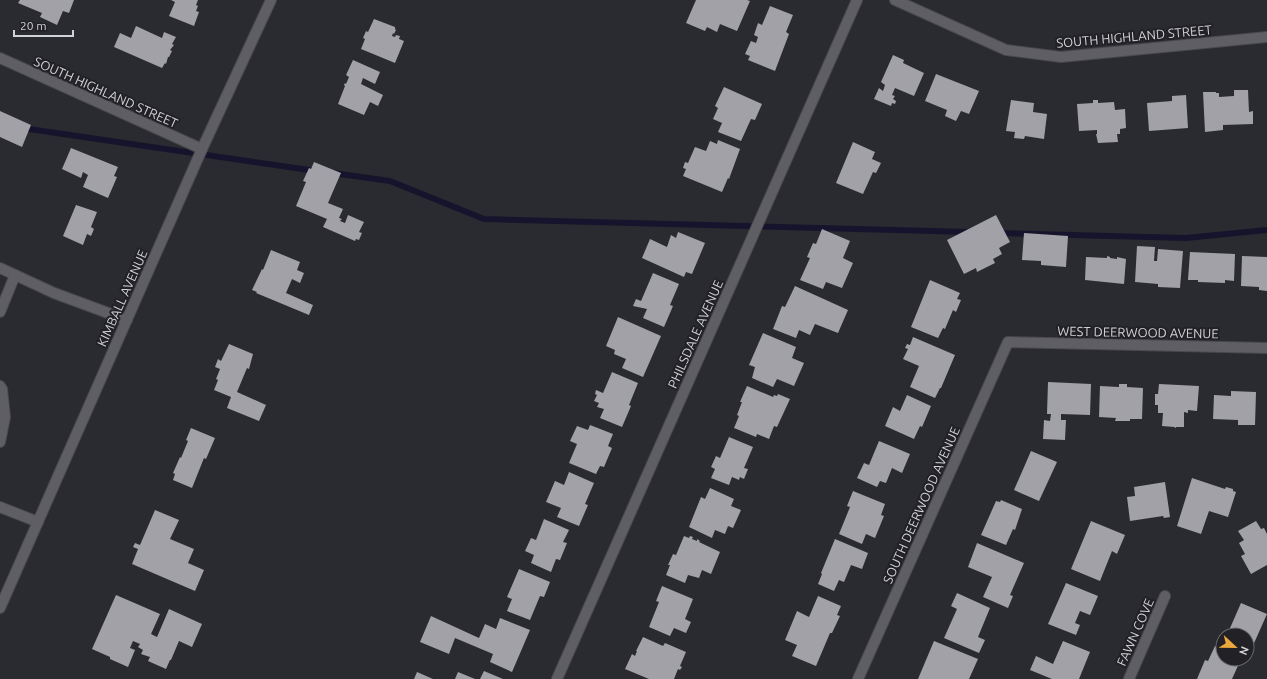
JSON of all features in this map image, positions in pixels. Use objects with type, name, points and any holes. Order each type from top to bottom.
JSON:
[{"type":"street","name":"KIMBALL AVENUE","points":[[0,608],[202,149],[271,0]]},
{"type":"street","name":"PHILSDALE AVENUE","points":[[557,679],[857,0]]},
{"type":"street","name":"SOUTH HIGHLAND STREET","points":[[895,0],[1006,50],[1061,56],[1267,37]]},
{"type":"street","name":"SOUTH HIGHLAND STREET","points":[[0,58],[202,149]]},
{"type":"street","points":[[0,268],[54,293],[127,320]]},
{"type":"street","points":[[0,312],[14,275]]},
{"type":"street","name":"WEST DEERWOOD AVENUE","points":[[1008,342],[1267,348]]},
{"type":"street","name":"SOUTH DEERWOOD AVENUE","points":[[858,679],[1008,342]]},
{"type":"street","points":[[0,386],[2,389],[5,417],[0,442]]},
{"type":"street","points":[[0,507],[38,522]]},
{"type":"street","name":"FAWN COVE","points":[[1129,679],[1166,596]]},
{"type":"building","points":[[20,0],[74,0],[69,13],[63,11],[57,25],[40,17],[42,13],[18,3]]},
{"type":"building","points":[[171,0],[198,0],[196,11],[199,12],[194,26],[169,16],[175,2]]},
{"type":"building","points":[[696,0],[750,1],[737,31],[720,24],[717,32],[707,27],[705,31],[686,23]]},
{"type":"building","points":[[770,6],[793,15],[786,32],[789,34],[775,71],[748,60],[750,56],[745,54],[751,41],[756,43],[758,37],[754,35],[758,23],[762,25]]},
{"type":"building","points":[[374,19],[395,27],[396,30],[392,36],[400,36],[399,39],[404,41],[395,63],[361,49],[366,31],[368,32]]},
{"type":"building","points":[[136,26],[162,38],[164,32],[176,37],[172,44],[174,45],[170,50],[172,51],[166,64],[165,63],[162,68],[114,47],[120,33],[131,38]]},
{"type":"building","points":[[893,55],[904,60],[903,63],[924,73],[914,96],[895,88],[892,95],[895,96],[893,99],[896,101],[895,104],[892,103],[891,106],[874,99],[879,88],[883,91],[885,85],[881,82]]},
{"type":"building","points":[[353,60],[380,72],[375,84],[363,78],[361,84],[383,95],[378,106],[370,102],[364,115],[338,104],[345,86],[344,85],[349,77],[346,75]]},
{"type":"building","points":[[936,74],[979,91],[969,114],[961,111],[956,121],[945,116],[947,110],[925,101]]},
{"type":"building","points":[[724,87],[762,104],[755,120],[751,119],[741,141],[718,132],[722,123],[713,119],[718,108],[715,106]]},
{"type":"building","points":[[1234,90],[1248,90],[1249,112],[1253,111],[1253,124],[1223,125],[1223,130],[1205,132],[1203,92],[1216,92],[1219,93],[1219,97],[1234,96]]},
{"type":"building","points":[[1186,95],[1188,128],[1149,131],[1147,103],[1172,101],[1172,96]]},
{"type":"building","points":[[1011,100],[1034,103],[1033,112],[1047,114],[1044,139],[1025,136],[1024,139],[1014,138],[1015,132],[1006,131]]},
{"type":"building","points":[[1093,100],[1098,100],[1098,103],[1114,102],[1115,110],[1125,109],[1126,128],[1120,129],[1120,134],[1117,134],[1118,142],[1098,143],[1096,134],[1097,130],[1079,131],[1077,104],[1093,103]]},
{"type":"building","points":[[0,111],[31,125],[22,147],[0,137]]},
{"type":"building","points":[[718,140],[740,149],[729,179],[728,178],[722,192],[683,176],[686,169],[683,168],[685,162],[688,163],[695,147],[706,151],[710,141],[717,144]]},
{"type":"building","points":[[853,142],[875,152],[872,159],[881,163],[876,173],[873,172],[863,194],[836,183]]},
{"type":"building","points":[[71,148],[118,167],[114,176],[117,177],[108,198],[83,187],[88,175],[83,172],[81,178],[62,169]]},
{"type":"building","points":[[314,162],[341,173],[328,203],[343,209],[339,218],[342,219],[340,221],[345,223],[348,215],[364,222],[359,232],[362,233],[359,240],[356,239],[355,241],[323,227],[327,219],[296,206],[306,182],[303,181],[309,168],[311,169]]},
{"type":"building","points":[[76,205],[97,212],[91,227],[94,229],[91,236],[87,234],[83,245],[63,236]]},
{"type":"building","points":[[996,215],[1010,242],[999,248],[1002,254],[993,259],[995,263],[977,272],[976,268],[964,274],[947,240]]},
{"type":"building","points":[[822,229],[850,241],[843,258],[853,263],[842,288],[826,282],[823,289],[800,280],[810,258],[807,257],[813,243],[816,244]]},
{"type":"building","points":[[678,232],[705,243],[692,274],[686,272],[684,277],[642,258],[650,239],[667,247],[671,235],[676,238]]},
{"type":"building","points":[[1024,233],[1068,236],[1066,267],[1041,265],[1041,261],[1022,260]]},
{"type":"building","points":[[1137,246],[1155,247],[1154,261],[1157,261],[1158,249],[1183,251],[1180,288],[1158,287],[1158,284],[1135,282]]},
{"type":"building","points":[[271,250],[300,262],[297,270],[304,273],[300,283],[292,279],[286,293],[313,305],[309,315],[252,290],[262,269],[263,270]]},
{"type":"building","points":[[1190,252],[1235,254],[1234,281],[1225,280],[1225,283],[1188,280]]},
{"type":"building","points":[[1107,256],[1110,258],[1117,259],[1117,257],[1126,259],[1124,284],[1085,280],[1086,257],[1107,258]]},
{"type":"building","points":[[1242,256],[1267,257],[1267,291],[1259,290],[1259,287],[1241,286]]},
{"type":"building","points":[[653,273],[679,284],[670,305],[673,306],[664,327],[643,318],[647,309],[633,306],[636,299],[641,301]]},
{"type":"building","points":[[930,280],[960,293],[957,299],[961,300],[956,312],[953,310],[945,329],[943,328],[938,338],[911,327]]},
{"type":"building","points":[[795,286],[848,310],[838,333],[815,324],[810,335],[799,330],[796,338],[773,329],[782,306],[785,307]]},
{"type":"building","points":[[618,317],[661,336],[643,377],[622,368],[626,359],[614,354],[615,350],[606,346]]},
{"type":"building","points":[[763,333],[796,347],[792,358],[804,363],[794,386],[777,379],[773,387],[752,378],[755,367],[749,365]]},
{"type":"building","points":[[913,337],[955,355],[941,388],[935,398],[910,387],[919,366],[903,359],[908,349],[905,348],[907,344],[910,345]]},
{"type":"building","points":[[229,344],[253,354],[249,369],[247,368],[237,392],[266,405],[259,421],[227,408],[231,397],[214,390],[220,369],[215,367],[218,359],[221,361]]},
{"type":"building","points":[[612,372],[638,383],[629,405],[631,406],[622,427],[600,418],[604,409],[597,407],[599,403],[594,401],[597,395],[595,394],[596,390],[603,393]]},
{"type":"building","points":[[1048,382],[1091,384],[1090,415],[1061,414],[1061,420],[1066,420],[1065,440],[1043,439],[1044,420],[1050,421],[1051,414],[1047,414]]},
{"type":"building","points":[[1119,384],[1127,384],[1127,387],[1143,388],[1142,419],[1115,421],[1116,418],[1099,417],[1100,386],[1119,387]]},
{"type":"building","points":[[1159,384],[1199,386],[1197,411],[1188,410],[1188,413],[1184,412],[1184,427],[1176,428],[1162,426],[1163,413],[1158,413],[1158,405],[1155,405],[1155,394],[1158,394]]},
{"type":"building","points":[[747,386],[773,397],[774,395],[777,396],[778,394],[790,399],[777,427],[774,426],[769,439],[757,434],[756,437],[734,428],[739,416],[737,415],[742,402],[740,402]]},
{"type":"building","points":[[1231,391],[1256,392],[1255,425],[1238,425],[1238,420],[1213,419],[1214,395],[1231,396]]},
{"type":"building","points":[[907,395],[931,406],[922,427],[920,426],[914,439],[885,426],[893,407],[900,411]]},
{"type":"building","points":[[590,425],[613,434],[608,446],[612,448],[604,467],[600,466],[596,474],[569,463],[577,444],[570,441],[577,426],[588,430]]},
{"type":"building","points":[[191,428],[215,438],[206,459],[204,458],[192,488],[173,480],[175,474],[173,473],[188,441],[186,440]]},
{"type":"building","points":[[729,437],[753,447],[744,468],[748,469],[744,479],[740,477],[739,480],[732,477],[729,485],[711,478],[715,469],[711,467],[716,456],[720,458]]},
{"type":"building","points":[[879,441],[910,454],[902,473],[892,468],[886,483],[880,481],[877,487],[857,478],[864,463],[869,465]]},
{"type":"building","points":[[1031,451],[1057,462],[1039,501],[1014,490]]},
{"type":"building","points":[[569,472],[594,483],[585,504],[588,505],[579,526],[557,517],[561,508],[546,502],[555,481],[564,485]]},
{"type":"building","points":[[1192,478],[1225,489],[1226,487],[1233,489],[1233,491],[1236,492],[1228,517],[1209,511],[1201,534],[1177,526]]},
{"type":"building","points":[[1165,482],[1170,517],[1164,518],[1163,516],[1130,521],[1127,497],[1135,496],[1134,487]]},
{"type":"building","points":[[710,488],[734,499],[731,506],[741,510],[733,528],[728,526],[725,534],[715,530],[712,538],[689,527],[701,497],[705,499]]},
{"type":"building","points":[[853,491],[885,504],[881,515],[884,516],[875,538],[866,534],[862,544],[839,534],[850,507],[847,506]]},
{"type":"building","points":[[1001,500],[1022,509],[1015,530],[1013,529],[1006,545],[981,535],[996,501],[1000,502]]},
{"type":"building","points":[[155,510],[179,520],[170,539],[194,549],[188,563],[204,570],[195,591],[132,564],[138,549],[133,547],[135,543],[140,545]]},
{"type":"building","points":[[544,519],[569,530],[563,542],[567,543],[560,560],[556,559],[551,572],[531,563],[534,555],[525,551],[531,538],[536,540]]},
{"type":"building","points":[[1091,521],[1125,535],[1117,554],[1112,551],[1100,581],[1071,569]]},
{"type":"building","points":[[1256,521],[1261,529],[1264,528],[1267,534],[1267,565],[1251,574],[1241,556],[1245,554],[1239,543],[1244,540],[1238,531]]},
{"type":"building","points":[[684,536],[689,538],[690,536],[693,537],[692,539],[697,541],[697,539],[700,541],[699,542],[720,552],[711,574],[702,570],[699,578],[688,575],[685,583],[666,575],[670,565],[668,565],[673,554],[676,555]]},
{"type":"building","points":[[835,539],[868,553],[862,569],[851,565],[844,582],[839,580],[834,591],[818,584]]},
{"type":"building","points":[[977,543],[1024,563],[1010,595],[1013,596],[1008,608],[983,597],[992,577],[968,567]]},
{"type":"building","points":[[519,569],[550,582],[544,597],[540,596],[530,620],[507,611],[512,599],[507,597]]},
{"type":"building","points":[[1066,583],[1098,596],[1090,615],[1080,611],[1075,623],[1080,625],[1076,635],[1048,624]]},
{"type":"building","points":[[662,586],[693,599],[685,619],[691,622],[686,633],[674,628],[670,636],[649,627],[659,602],[656,601]]},
{"type":"building","points":[[957,593],[990,608],[978,637],[985,640],[979,653],[944,638],[957,609],[951,606]]},
{"type":"building","points":[[116,595],[160,614],[151,634],[157,637],[169,609],[202,624],[192,647],[179,641],[166,669],[148,661],[150,657],[141,654],[143,650],[138,647],[140,644],[133,641],[130,648],[135,650],[128,667],[92,649]]},
{"type":"building","points":[[818,596],[841,606],[837,615],[840,616],[832,633],[830,633],[816,666],[792,656],[797,645],[785,640],[797,611],[809,617]]},
{"type":"building","points":[[1241,603],[1267,614],[1255,641],[1255,627],[1230,627]]},
{"type":"building","points":[[431,616],[479,638],[485,624],[496,629],[500,618],[530,630],[512,672],[490,662],[493,654],[455,638],[449,654],[420,642]]},
{"type":"building","points":[[643,637],[663,646],[665,643],[686,652],[680,666],[682,667],[680,670],[678,669],[674,679],[649,679],[625,669],[632,654],[635,656]]},
{"type":"building","points":[[934,641],[978,659],[969,679],[918,679]]},
{"type":"building","points":[[1063,641],[1090,652],[1079,679],[1052,679],[1030,670],[1036,656],[1053,664]]},
{"type":"building","points":[[1215,646],[1215,667],[1237,667],[1232,679],[1197,679],[1205,660],[1208,661]]},
{"type":"building","points":[[484,671],[503,679],[480,679]]},
{"type":"building","points":[[417,672],[433,679],[414,679]]},
{"type":"building","points":[[458,672],[475,679],[455,679]]},
{"type":"waterway","points":[[22,128],[316,171]]},
{"type":"waterway","points":[[333,173],[390,181],[484,219],[970,232]]},
{"type":"waterway","points":[[997,233],[1186,238],[1267,230]]}]
